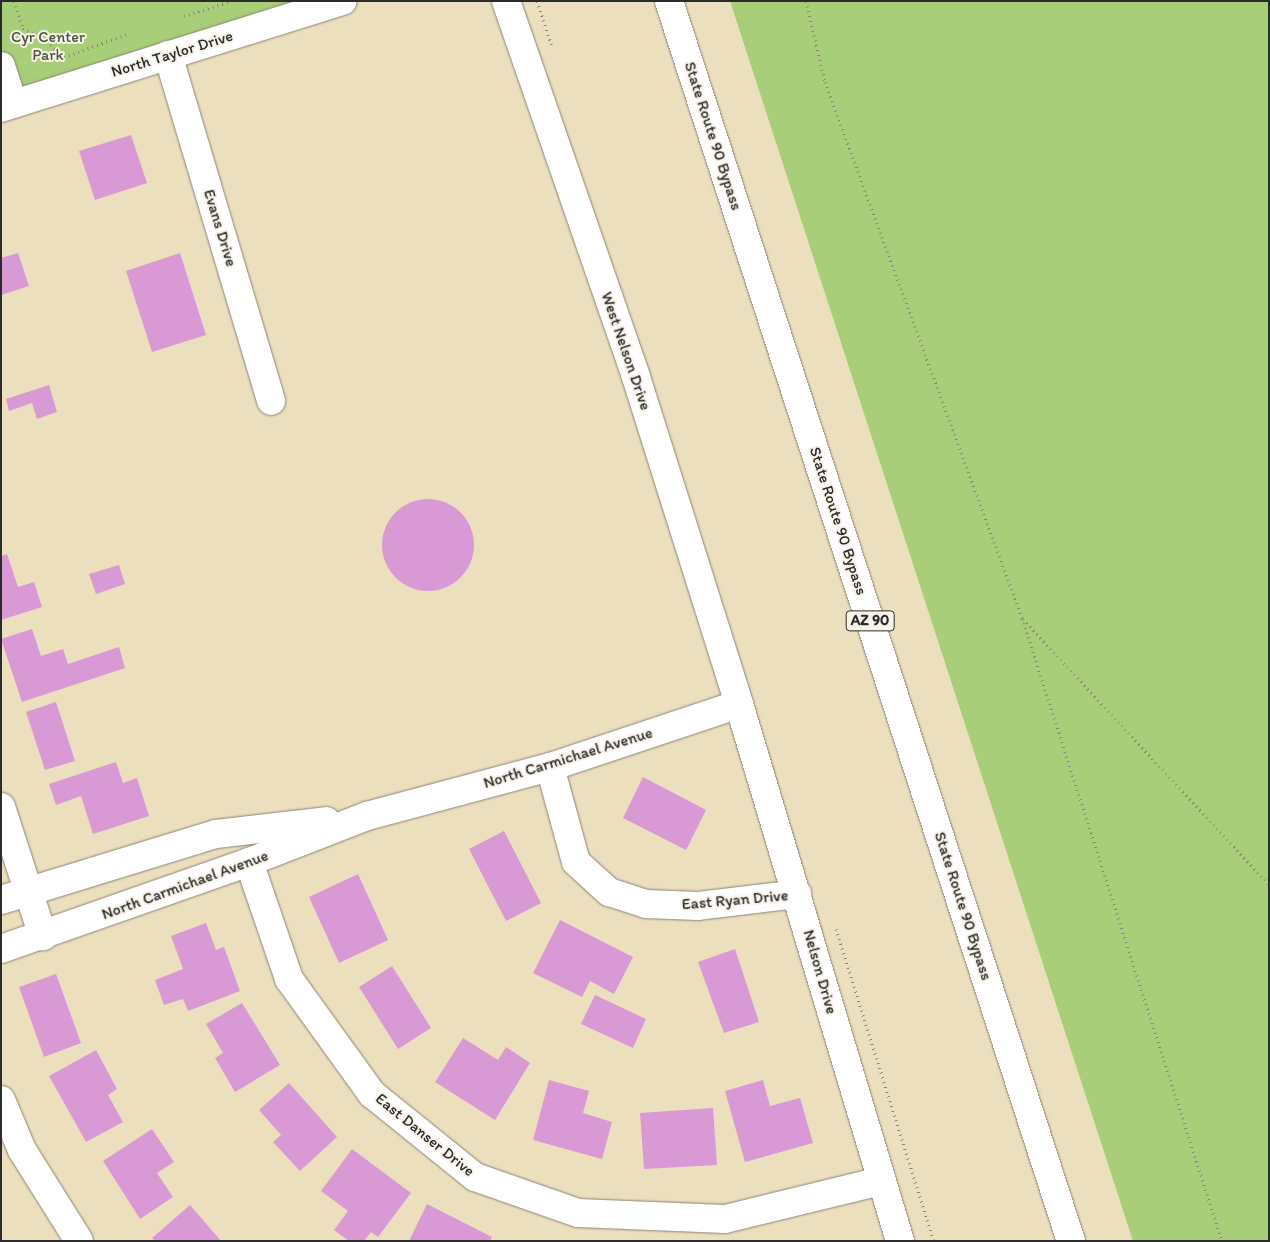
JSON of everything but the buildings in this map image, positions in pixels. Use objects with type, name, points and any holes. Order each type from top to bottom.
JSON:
[{"type":"main road","name":"North Taylor Drive","points":[[7,106],[343,1]]},
{"type":"main road","name":"West Nelson Drive","points":[[506,1],[636,377],[739,704]]},
{"type":"main road","name":"State Route 90 Bypass","points":[[669,1],[1071,1241]]},
{"type":"main road","name":"Evans Drive","points":[[168,55],[271,401]]},
{"type":"main road","points":[[1,66],[7,106]]},
{"type":"main road","name":"North Carmichael Avenue","points":[[1,950],[249,862],[367,816],[550,767],[739,704]]},
{"type":"main road","name":"Nelson Drive","points":[[739,704],[900,1241]]},
{"type":"main road","name":"East Ryan Drive","points":[[550,767],[576,862],[609,892],[646,904],[698,906],[797,894]]},
{"type":"main road","points":[[1,808],[43,936]]},
{"type":"main road","name":"North Carmichael Avenue","points":[[1,900],[216,834],[367,816]]},
{"type":"main road","name":"East Danser Drive","points":[[249,862],[294,986],[372,1094],[475,1177],[578,1213],[724,1218],[881,1180]]},
{"type":"main road","points":[[1,1100],[22,1150],[79,1241]]},
{"type":"path","points":[[14,1],[23,28],[47,41],[64,57],[128,34]]},
{"type":"path","points":[[184,16],[231,1]]},
{"type":"path","points":[[806,1],[826,82],[1022,618],[1222,1241]]},
{"type":"path","points":[[1022,618],[1269,885]]},
{"type":"green space","name":"Cyr Center Park","points":[[1,1],[343,1],[13,104],[1,66]]},
{"type":"green space","points":[[730,1],[1269,1],[1269,1241],[1133,1241]]}]
